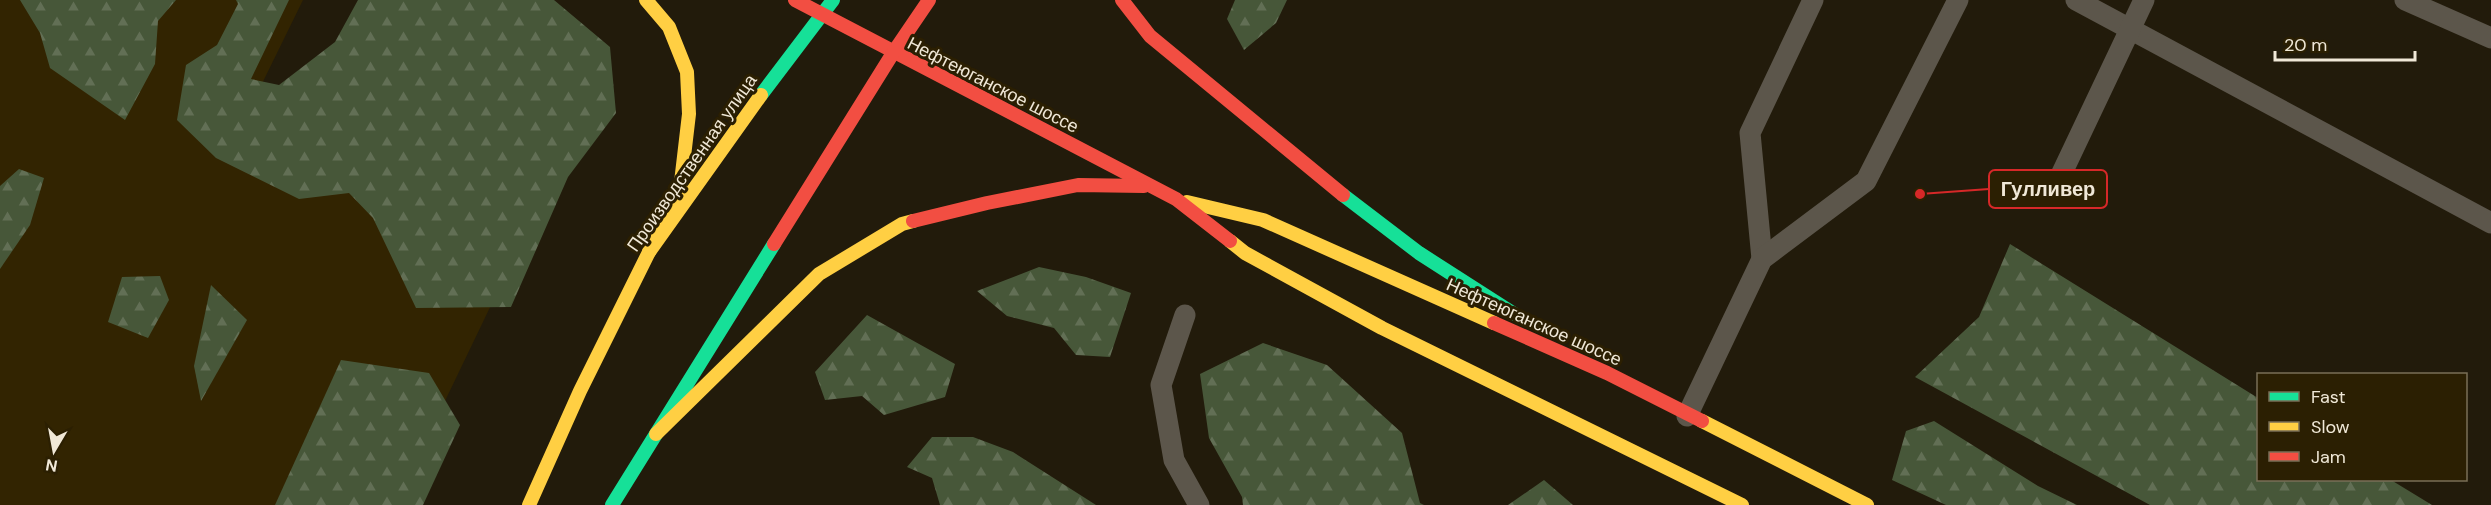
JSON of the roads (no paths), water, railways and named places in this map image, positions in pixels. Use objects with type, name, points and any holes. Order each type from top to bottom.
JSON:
[{"type":"main road","points":[[646,0],[669,27],[687,72],[688,114],[681,182],[649,252]]},
{"type":"main road","name":"Нефтеюганское шоссе","points":[[795,0],[1176,200],[1245,254],[1382,328],[1742,505]]},
{"type":"main road","name":"Производственная улица","points":[[529,505],[580,391],[649,252],[748,111],[833,0]]},
{"type":"main road","points":[[612,505],[893,53],[929,0]]},
{"type":"main road","points":[[1122,0],[1150,36],[1346,198],[1419,253],[1606,373]]},
{"type":"main road","points":[[656,434],[819,274],[902,224],[987,203],[1078,185],[1149,186]]},
{"type":"main road","name":"Нефтеюганское шоссе","points":[[1176,200],[1263,220],[1606,373],[1687,416],[1867,505]]},
{"type":"lane","points":[[1762,259],[1750,133],[1814,0]]},
{"type":"lane","points":[[1687,416],[1762,259],[1866,181],[1958,0]]},
{"type":"lane","points":[[2076,0],[2491,223]]},
{"type":"lane","points":[[2060,177],[2144,0]]},
{"type":"lane","points":[[2405,0],[2491,38]]},
{"type":"lane","points":[[1185,315],[1161,386],[1174,460],[1199,505]]},
{"type":"place","name":"Гулливер","points":[[1920,194]]}]
